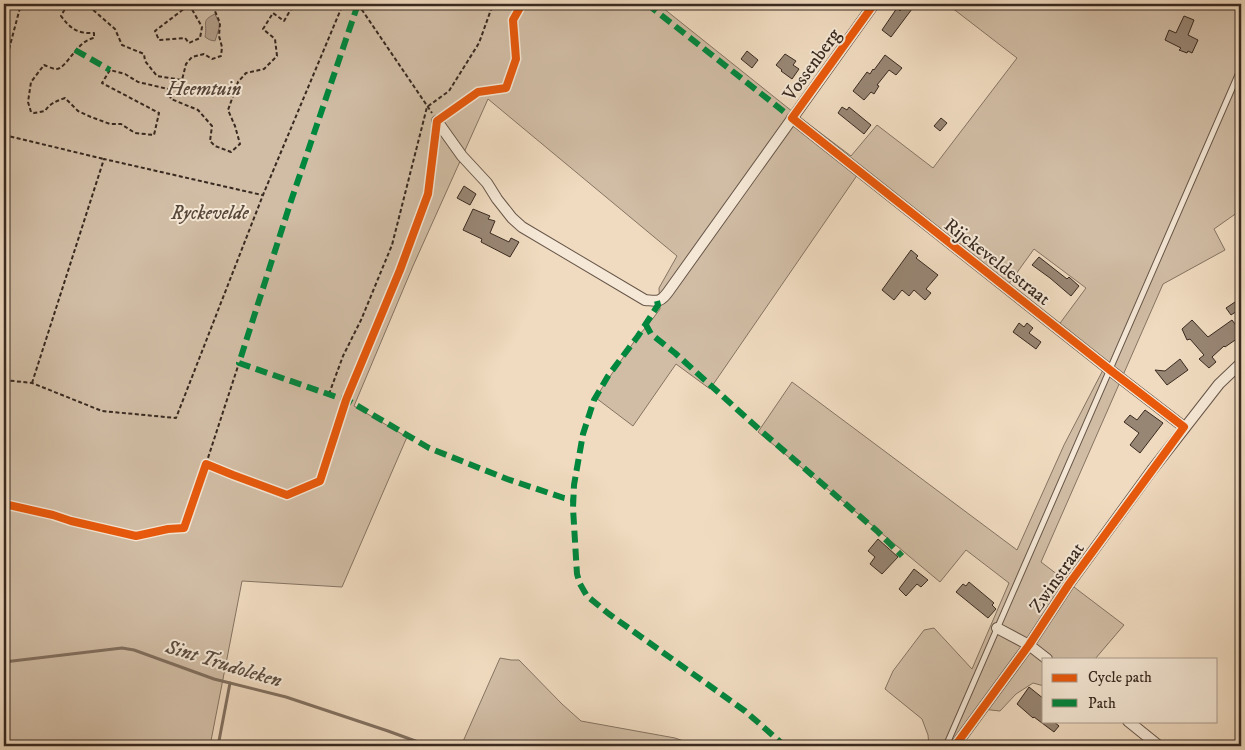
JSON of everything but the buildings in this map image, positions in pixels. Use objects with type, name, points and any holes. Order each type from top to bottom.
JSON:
[{"type":"street","name":"Vossenberg","points":[[437,121],[462,156],[487,183],[512,218],[530,232],[645,300],[657,301],[663,299],[874,4]]},
{"type":"street","name":"Rijckeveldestraat","points":[[792,118],[1184,427]]},
{"type":"street","name":"Zwinstraat","points":[[955,746],[1184,427],[1219,384],[1241,363]]},
{"type":"street","points":[[997,628],[1029,645],[1046,658]]},
{"type":"street","points":[[1129,722],[1159,746]]},
{"type":"lane","points":[[946,746],[1241,68]]},
{"type":"path","points":[[4,68],[21,4]]},
{"type":"path","points":[[64,4],[66,7],[61,16],[71,28],[94,33],[94,38],[88,39],[81,44],[61,67],[56,69],[44,65],[31,82],[28,102],[31,112],[45,111],[48,106],[65,98],[78,111],[90,117],[110,124],[121,124],[136,133],[154,135],[159,113],[102,83],[110,70],[125,74],[138,82],[168,89],[171,99],[198,110],[212,126],[210,141],[215,146],[231,152],[240,144],[228,110],[238,82],[246,73],[264,69],[277,56],[275,39],[263,29],[273,13],[284,21],[294,4]]},
{"type":"path","points":[[92,4],[92,9],[115,28],[122,45],[144,54],[145,61],[157,76],[182,80],[186,64],[192,57],[204,54],[212,59],[221,56],[220,23],[212,4]]},
{"type":"path","points":[[185,4],[185,8],[155,31],[159,40],[185,38],[188,43],[200,38],[202,27],[189,4]]},
{"type":"path","points":[[4,380],[32,383],[102,411],[176,418],[264,195],[343,4]]},
{"type":"path","points":[[358,4],[437,121]]},
{"type":"path","points":[[329,394],[342,356],[360,320],[392,245],[427,107],[449,91],[479,43],[493,4]]},
{"type":"path","points":[[4,135],[264,195]]},
{"type":"path","points":[[32,383],[104,159]]},
{"type":"path","points":[[215,468],[205,468],[239,363]]},
{"type":"green space","name":"Ryckevelde","points":[[4,4],[658,4],[851,156],[877,125],[933,168],[1017,58],[947,4],[1241,4],[1241,210],[1214,229],[1225,250],[1163,284],[1041,562],[1124,625],[1096,658],[1042,658],[1042,685],[1033,683],[1016,694],[1000,711],[982,709],[950,746],[929,746],[928,735],[922,719],[885,689],[893,671],[924,630],[934,628],[972,669],[1009,583],[966,550],[940,582],[758,432],[792,382],[1017,550],[1064,445],[1104,368],[1055,330],[1086,288],[1034,249],[1008,285],[858,174],[710,389],[676,364],[633,426],[596,398],[638,336],[660,309],[659,288],[677,256],[488,99],[413,266],[354,406],[407,437],[342,587],[242,581],[210,746],[4,746]]},
{"type":"green space","points":[[500,658],[519,660],[581,721],[675,738],[695,746],[461,746]]},
{"type":"shaded area","points":[[215,14],[220,25],[215,41],[205,37],[206,21]]},
{"type":"waterway","name":"Sint Trudoleken","points":[[4,662],[122,648],[134,650],[214,679],[286,697],[429,746]]},
{"type":"waterway","points":[[218,746],[230,683]]},
{"type":"marked path","points":[[358,4],[291,201],[239,363],[351,402],[429,448],[507,479],[574,500]]},
{"type":"marked path","points":[[647,4],[792,118]]},
{"type":"marked path","points":[[75,50],[110,70]]},
{"type":"marked path","points":[[657,301],[658,305],[608,376],[594,400],[583,434],[574,485],[573,508],[577,574],[587,596],[609,614],[745,711],[785,746]]},
{"type":"marked path","points":[[645,323],[651,334],[877,531],[902,556]]},
{"type":"cycle path","points":[[4,504],[136,536],[168,529],[184,528],[206,464],[287,495],[320,481],[346,400],[400,270],[428,194],[437,121],[478,92],[506,88],[516,59],[513,20],[522,4]]},
{"type":"cycle path","points":[[874,4],[792,118],[1184,427],[1069,584],[1029,645],[955,746]]},
{"type":"park label","name":"Heemtuin","points":[[204,88]]}]
